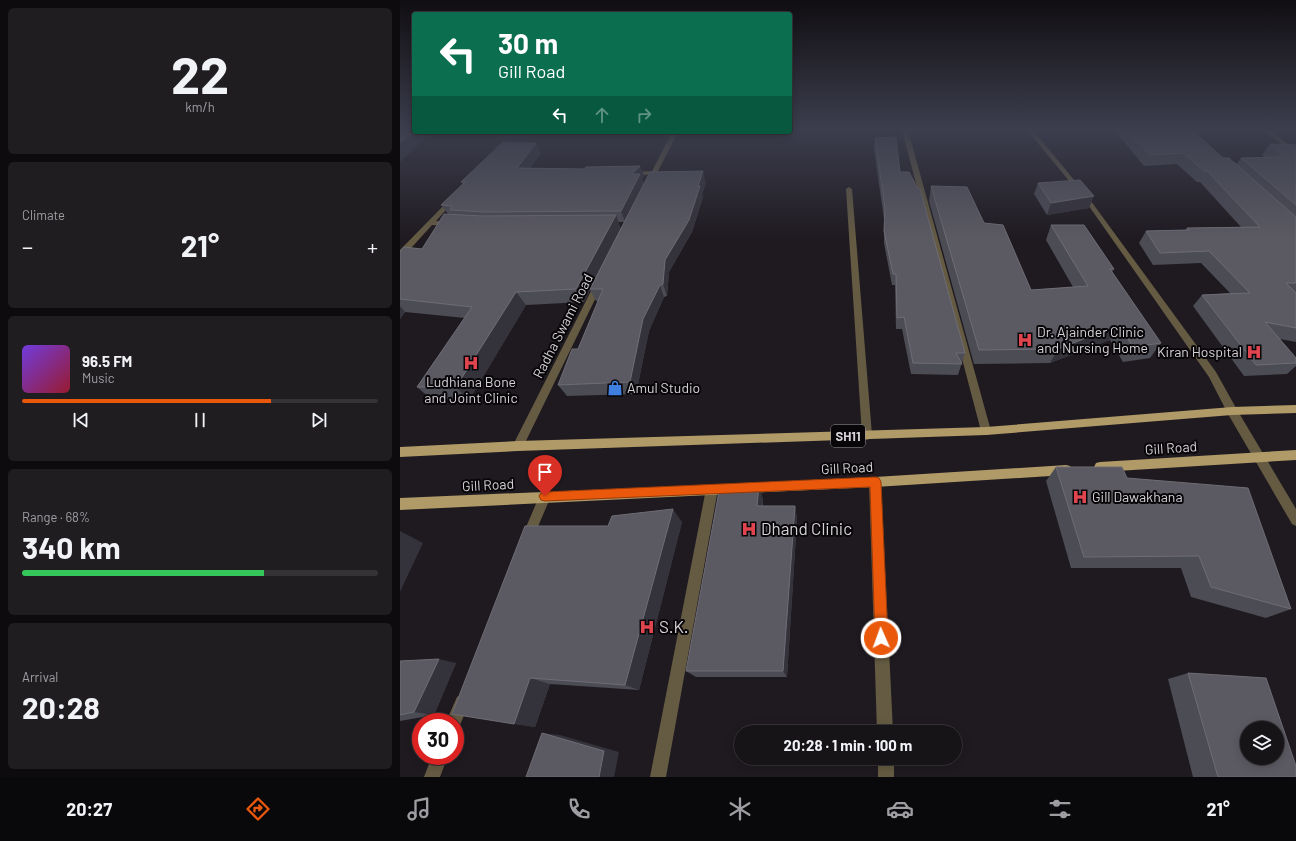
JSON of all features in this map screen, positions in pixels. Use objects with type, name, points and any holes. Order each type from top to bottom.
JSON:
[{"type":"main road","name":"SH11","points":[[400,452],[518,446],[986,431],[1232,411],[1296,409]]},
{"type":"main road","name":"Gill Road","points":[[400,504],[545,496],[875,482],[1260,457],[1296,456]]},
{"type":"street","points":[[644,193],[657,166]]},
{"type":"street","points":[[915,166],[986,431]]},
{"type":"street","points":[[1060,166],[1086,198],[1213,375],[1232,411],[1296,520]]},
{"type":"street","points":[[623,174],[654,173]]},
{"type":"street","points":[[849,189],[867,435]]},
{"type":"street","points":[[400,255],[456,196]]},
{"type":"street","points":[[432,223],[461,224]]},
{"type":"street","name":"Radha Swami Road","points":[[518,446],[603,274]]},
{"type":"street","points":[[875,482],[885,725]]},
{"type":"street","points":[[658,777],[712,490]]},
{"type":"street","points":[[521,555],[545,496]]},
{"type":"street","points":[[458,713],[466,693]]},
{"type":"street","points":[[432,777],[437,765]]},
{"type":"street","points":[[886,765],[886,777]]},
{"type":"building","points":[[478,166],[584,169],[586,167],[640,166],[632,174],[640,174],[621,211],[484,212],[450,210],[452,206],[441,205],[465,182],[461,182]]},
{"type":"building","points":[[879,166],[899,166],[900,172],[909,172],[918,189],[920,189],[965,353],[956,353],[962,364],[913,363],[904,317],[897,318],[896,274],[893,274],[884,231],[885,208]]},
{"type":"building","points":[[1198,166],[1238,166],[1296,217],[1296,283],[1286,283],[1296,293],[1296,328],[1265,322],[1296,358],[1296,363],[1256,365],[1202,295],[1250,293],[1209,251],[1160,253],[1146,231],[1189,230],[1187,228],[1260,227],[1207,171],[1204,171]]},
{"type":"building","points":[[1251,166],[1296,166],[1296,205]]},
{"type":"building","points":[[703,171],[698,186],[700,186],[689,220],[665,260],[663,284],[660,285],[643,319],[630,382],[558,385],[572,349],[578,349],[603,289],[590,289],[650,172]]},
{"type":"building","points":[[1080,180],[1094,196],[1051,203],[1038,183]]},
{"type":"building","points":[[931,186],[967,187],[984,223],[1003,225],[1031,290],[1088,286],[1051,225],[1084,225],[1114,269],[1110,269],[1161,343],[1133,347],[1119,325],[1058,349],[979,350]]},
{"type":"building","points":[[444,214],[482,216],[616,215],[576,289],[516,292],[456,387],[417,387],[472,307],[400,299],[400,251],[404,247],[422,249]]},
{"type":"building","points":[[1056,467],[1122,467],[1127,478],[1248,488],[1291,609],[1211,587],[1199,556],[1084,557]]},
{"type":"building","points":[[720,486],[759,486],[757,506],[795,506],[783,671],[686,671]]},
{"type":"building","points":[[673,509],[625,685],[530,678],[514,724],[464,716],[464,713],[452,713],[525,526],[608,526],[612,516]]},
{"type":"building","points":[[439,659],[414,712],[400,715],[400,661]]},
{"type":"building","points":[[1188,673],[1266,678],[1281,721],[1240,721],[1240,765],[1284,765],[1284,731],[1296,766],[1296,777],[1218,777]]},
{"type":"building","points":[[542,733],[604,751],[599,777],[526,777]]},
{"type":"place","name":"Dr. Ajainder Clinic and Nursing Home","points":[[1025,340]]},
{"type":"place","name":"Kiran Hospital","points":[[1254,352]]},
{"type":"place","name":"Ludhiana Bone and Joint Clinic","points":[[471,363]]},
{"type":"place","name":"Amul Studio","points":[[615,388]]},
{"type":"place","name":"Gill Dawakhana","points":[[1080,497]]},
{"type":"place","name":"Dhand Clinic","points":[[749,529]]},
{"type":"place","name":"S.K.","points":[[647,627]]},
{"type":"route","points":[[545,496],[875,482],[881,638]]}]
